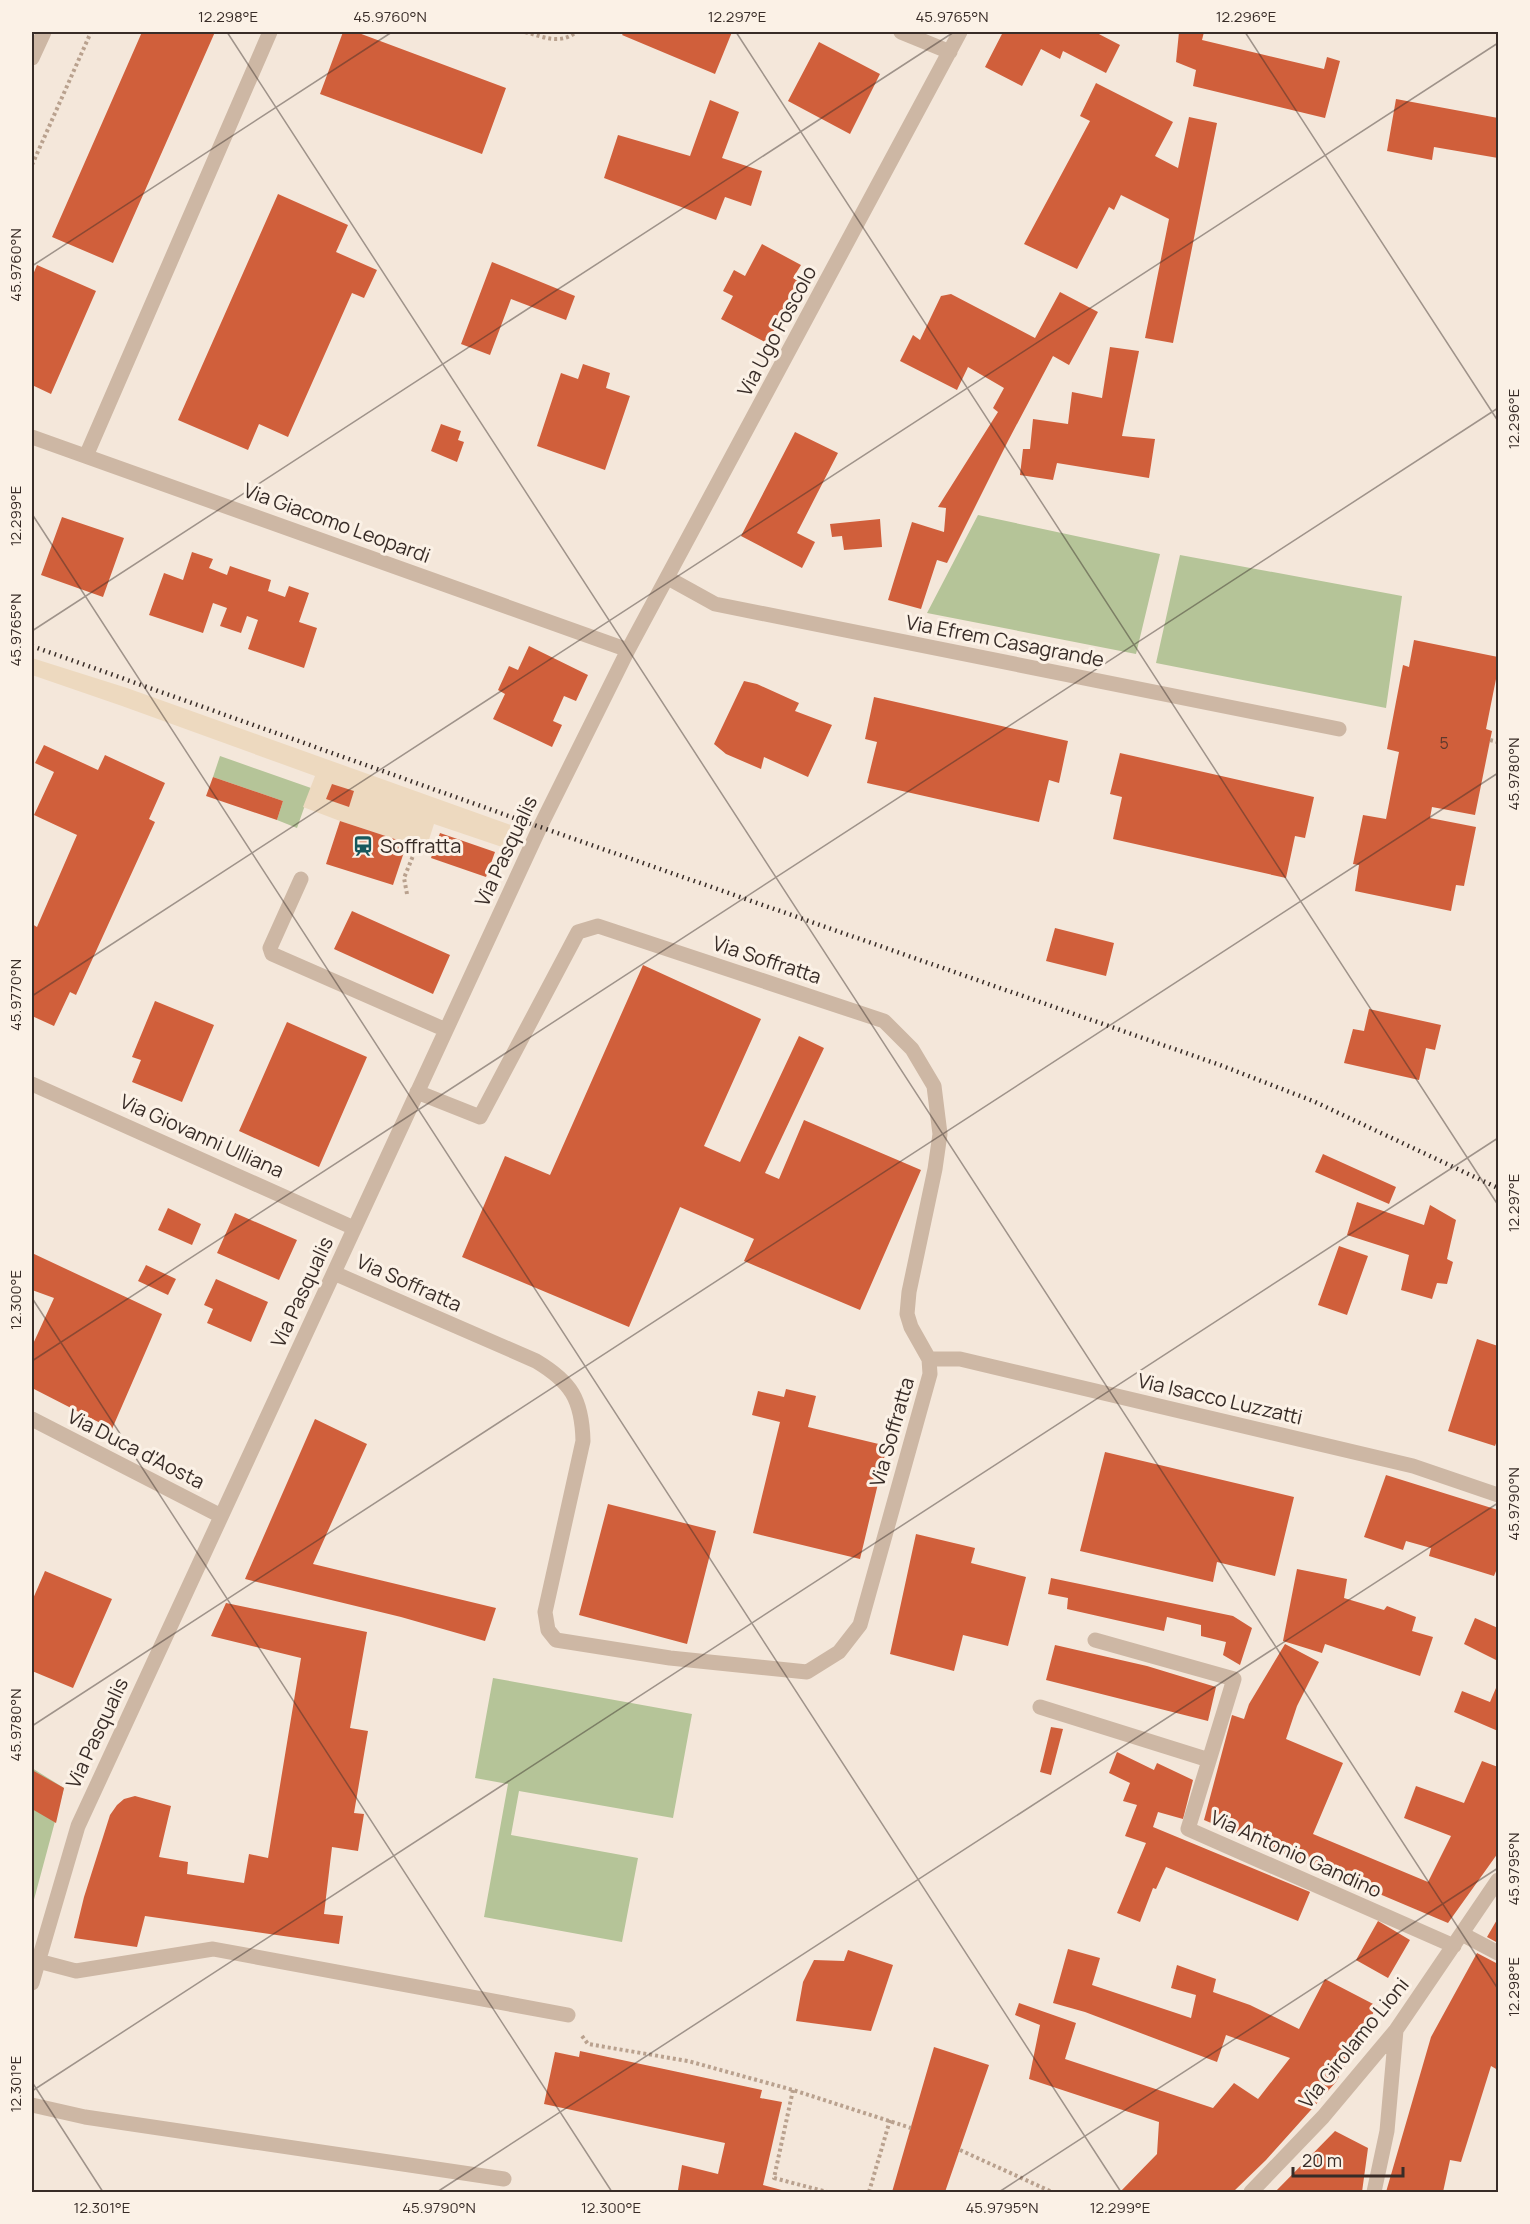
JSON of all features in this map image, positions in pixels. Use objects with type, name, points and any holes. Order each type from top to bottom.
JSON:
[{"type":"street","points":[[32,58],[44,32]]},
{"type":"street","points":[[86,456],[270,32]]},
{"type":"street","points":[[901,32],[950,52]]},
{"type":"street","name":"Via Ugo Foscolo","points":[[628,650],[960,32]]},
{"type":"street","name":"Via Giacomo Leopardi","points":[[32,437],[628,650]]},
{"type":"street","name":"Via Efrem Casagrande","points":[[668,578],[715,604],[1339,729]]},
{"type":"street","name":"Via Pasqualis","points":[[32,1983],[78,1826],[540,827],[628,650]]},
{"type":"street","points":[[301,879],[270,948],[272,954],[446,1030]]},
{"type":"street","name":"Via Soffratta","points":[[334,1273],[536,1361],[569,1386],[582,1420],[582,1441],[545,1612],[548,1630],[556,1640],[670,1658],[807,1672],[839,1652],[860,1625],[930,1374],[929,1359],[911,1327],[907,1314],[909,1292],[935,1169],[939,1134],[934,1086],[912,1049],[884,1021],[598,926],[578,932],[480,1117],[417,1092]]},
{"type":"street","name":"Via Giovanni Ulliana","points":[[32,1083],[354,1228]]},
{"type":"street","name":"Via Isacco Luzzatti","points":[[929,1359],[960,1359],[1413,1466],[1498,1496]]},
{"type":"street","name":"Via Duca d'Aosta","points":[[32,1419],[221,1516]]},
{"type":"street","name":"Via Antonio Gandino","points":[[1095,1640],[1234,1679],[1188,1829],[1458,1940]]},
{"type":"street","points":[[1040,1707],[1209,1760]]},
{"type":"street","name":"Via Girolamo Lioni","points":[[1251,2193],[1323,2117],[1396,2030],[1498,1880]]},
{"type":"street","points":[[1458,1940],[1498,1953]]},
{"type":"street","points":[[38,1961],[76,1971],[213,1949],[568,2015]]},
{"type":"street","points":[[1374,2193],[1387,2131],[1396,2030]]},
{"type":"street","points":[[32,2105],[85,2117],[504,2179]]},
{"type":"path","points":[[32,165],[91,32]]},
{"type":"path","points":[[525,32],[560,40],[576,32]]},
{"type":"path","points":[[1490,740],[1498,742]]},
{"type":"path","points":[[407,894],[404,878],[417,846]]},
{"type":"path","points":[[568,2015],[588,2044],[688,2061],[793,2090],[911,2128]]},
{"type":"path","points":[[793,2090],[774,2178],[827,2193]]},
{"type":"path","points":[[869,2193],[890,2120]]},
{"type":"path","points":[[960,2150],[1052,2193]]},
{"type":"green space","points":[[978,515],[1160,554],[1136,654],[927,613]]},
{"type":"green space","points":[[1180,555],[1402,596],[1386,708],[1156,663]]},
{"type":"green space","points":[[220,756],[311,788],[297,828],[277,820],[283,801],[213,777]]},
{"type":"green space","points":[[493,1678],[692,1714],[673,1818],[519,1791],[511,1835],[638,1858],[622,1942],[484,1917],[508,1784],[475,1778]]},
{"type":"green space","points":[[32,1768],[64,1788],[32,1907]]},
{"type":"shaded area","points":[[32,658],[127,688],[511,825],[502,847],[434,824],[426,849],[340,821],[303,807],[315,776],[32,675]]},
{"type":"building","points":[[142,32],[215,32],[113,263],[52,237]]},
{"type":"building","points":[[343,32],[356,32],[506,88],[482,154],[320,94]]},
{"type":"building","points":[[624,32],[732,32],[715,74],[622,35]]},
{"type":"building","points":[[1003,32],[1095,32],[1120,45],[1106,73],[1063,51],[1060,59],[1041,49],[1022,86],[985,67]]},
{"type":"building","points":[[1179,32],[1204,32],[1202,40],[1324,69],[1327,57],[1340,61],[1325,118],[1193,86],[1196,70],[1176,62]]},
{"type":"building","points":[[819,42],[880,74],[850,134],[788,101]]},
{"type":"building","points":[[1096,83],[1173,122],[1155,156],[1178,168],[1189,117],[1217,123],[1173,343],[1145,338],[1169,219],[1121,195],[1114,210],[1109,207],[1077,269],[1024,244],[1090,121],[1080,116]]},
{"type":"building","points":[[1396,99],[1498,118],[1498,158],[1434,147],[1432,160],[1387,151]]},
{"type":"building","points":[[710,100],[739,112],[722,158],[762,171],[751,206],[725,197],[716,220],[604,178],[618,135],[690,156]]},
{"type":"building","points":[[278,194],[348,225],[336,252],[377,270],[364,298],[352,293],[288,437],[259,424],[248,450],[178,420]]},
{"type":"building","points":[[762,244],[801,265],[793,278],[800,282],[767,343],[721,319],[733,296],[723,291],[734,270],[745,276]]},
{"type":"building","points":[[492,262],[575,296],[566,320],[511,299],[490,355],[461,344]]},
{"type":"building","points":[[37,265],[96,291],[51,394],[32,385],[32,277]]},
{"type":"building","points":[[1060,292],[1098,312],[1069,365],[1053,356],[947,563],[937,560],[921,609],[888,600],[912,522],[944,532],[946,508],[938,507],[998,412],[993,408],[1004,388],[968,367],[957,390],[900,361],[913,335],[920,340],[941,296],[951,294],[1035,338]]},
{"type":"building","points":[[1110,347],[1139,351],[1122,436],[1155,439],[1149,478],[1057,463],[1053,480],[1020,475],[1023,449],[1030,449],[1033,419],[1068,424],[1072,392],[1102,398]]},
{"type":"building","points":[[583,364],[610,373],[606,388],[630,396],[605,470],[537,446],[561,373],[578,379]]},
{"type":"building","points":[[441,424],[461,431],[458,440],[464,442],[457,462],[431,451]]},
{"type":"building","points":[[795,432],[838,453],[797,533],[815,542],[802,568],[741,536]]},
{"type":"building","points":[[62,517],[124,538],[103,597],[41,575]]},
{"type":"building","points":[[880,519],[882,547],[844,550],[842,536],[832,537],[830,524]]},
{"type":"building","points":[[192,552],[213,559],[209,568],[227,575],[230,566],[271,580],[268,591],[285,597],[289,586],[309,593],[299,622],[317,628],[304,668],[248,649],[258,620],[247,616],[241,633],[220,626],[227,608],[213,603],[203,633],[149,615],[164,573],[183,580]]},
{"type":"building","points":[[1414,640],[1498,657],[1498,669],[1486,729],[1492,731],[1475,815],[1432,807],[1430,818],[1476,827],[1464,886],[1456,885],[1451,911],[1355,891],[1359,865],[1353,864],[1363,815],[1386,819],[1399,752],[1387,749],[1403,665],[1409,667]]},
{"type":"building","points":[[529,646],[588,675],[576,701],[564,696],[553,721],[562,725],[552,747],[493,719],[505,694],[498,690],[509,666],[518,670]]},
{"type":"building","points":[[744,681],[757,684],[799,703],[795,711],[832,725],[808,777],[764,757],[761,769],[726,754],[714,744]]},
{"type":"building","points":[[874,697],[1068,741],[1059,783],[1049,780],[1039,822],[867,783],[877,742],[865,739]]},
{"type":"building","points":[[44,745],[98,770],[105,755],[165,783],[149,819],[155,822],[76,995],[70,992],[54,1026],[32,1016],[32,924],[37,927],[77,835],[34,815],[54,772],[35,763]]},
{"type":"building","points":[[1120,753],[1314,797],[1305,838],[1295,836],[1286,878],[1113,839],[1122,797],[1110,794]]},
{"type":"building","points":[[213,777],[283,801],[277,820],[206,796]]},
{"type":"building","points":[[332,784],[354,791],[349,807],[326,799]]},
{"type":"building","points":[[340,821],[407,843],[393,885],[326,864]]},
{"type":"building","points":[[440,833],[495,852],[486,877],[431,858]]},
{"type":"building","points":[[352,911],[450,955],[433,994],[334,949]]},
{"type":"building","points":[[1055,928],[1114,943],[1106,976],[1046,961]]},
{"type":"building","points":[[643,965],[761,1019],[704,1146],[740,1162],[799,1036],[824,1048],[765,1173],[779,1179],[804,1120],[921,1170],[860,1310],[744,1261],[754,1239],[680,1207],[629,1327],[462,1257],[505,1156],[550,1175]]},
{"type":"building","points":[[155,1001],[214,1025],[182,1102],[132,1082],[141,1060],[132,1057]]},
{"type":"building","points":[[1369,1009],[1441,1025],[1435,1050],[1426,1048],[1419,1080],[1344,1063],[1353,1029],[1364,1031]]},
{"type":"building","points":[[287,1022],[367,1057],[319,1167],[239,1131]]},
{"type":"building","points":[[1323,1154],[1396,1187],[1389,1204],[1315,1172]]},
{"type":"building","points":[[1357,1202],[1424,1225],[1430,1205],[1456,1220],[1447,1259],[1453,1262],[1447,1284],[1437,1283],[1432,1299],[1401,1290],[1409,1255],[1347,1235]]},
{"type":"building","points":[[168,1208],[201,1224],[192,1245],[158,1230]]},
{"type":"building","points":[[235,1213],[297,1240],[279,1280],[217,1253]]},
{"type":"building","points":[[1339,1246],[1368,1256],[1347,1315],[1318,1305]]},
{"type":"building","points":[[32,1253],[162,1314],[112,1429],[32,1388],[32,1344],[54,1298],[32,1290]]},
{"type":"building","points":[[146,1265],[176,1279],[168,1295],[138,1281]]},
{"type":"building","points":[[216,1279],[268,1302],[251,1342],[207,1323],[213,1309],[204,1305]]},
{"type":"building","points":[[1477,1339],[1498,1346],[1498,1438],[1495,1446],[1448,1431]]},
{"type":"building","points":[[786,1389],[816,1396],[808,1427],[887,1446],[860,1559],[753,1533],[780,1422],[752,1415],[758,1391],[784,1397]]},
{"type":"building","points":[[315,1419],[367,1444],[313,1564],[496,1608],[485,1641],[401,1617],[245,1579]]},
{"type":"building","points":[[1105,1452],[1294,1497],[1275,1576],[1217,1562],[1213,1582],[1080,1551]]},
{"type":"building","points":[[1386,1475],[1498,1510],[1498,1566],[1494,1576],[1429,1556],[1431,1548],[1406,1541],[1403,1550],[1364,1537]]},
{"type":"building","points":[[608,1504],[716,1531],[687,1644],[579,1615]]},
{"type":"building","points":[[916,1534],[975,1548],[971,1563],[1026,1577],[1008,1646],[963,1635],[954,1671],[890,1654]]},
{"type":"building","points":[[1297,1569],[1347,1579],[1344,1598],[1384,1610],[1387,1606],[1416,1617],[1412,1631],[1433,1637],[1420,1676],[1325,1644],[1322,1653],[1283,1641]]},
{"type":"building","points":[[45,1571],[112,1599],[73,1688],[32,1671],[32,1601]]},
{"type":"building","points":[[1051,1578],[1233,1616],[1252,1628],[1240,1665],[1223,1655],[1226,1642],[1201,1636],[1201,1625],[1167,1617],[1164,1631],[1067,1609],[1068,1598],[1048,1594]]},
{"type":"building","points":[[226,1603],[367,1632],[350,1728],[368,1731],[354,1813],[364,1814],[358,1851],[332,1847],[324,1914],[343,1916],[339,1944],[145,1916],[137,1947],[74,1938],[84,1897],[110,1815],[124,1799],[135,1796],[171,1806],[159,1857],[188,1862],[187,1874],[244,1883],[249,1854],[268,1858],[301,1658],[211,1636]]},
{"type":"building","points":[[1475,1618],[1498,1628],[1498,1661],[1464,1644]]},
{"type":"building","points":[[1285,1644],[1319,1662],[1297,1706],[1286,1739],[1343,1763],[1313,1834],[1428,1882],[1451,1836],[1404,1818],[1416,1786],[1464,1803],[1482,1761],[1498,1767],[1498,1853],[1448,1923],[1204,1820],[1232,1715],[1244,1719],[1249,1704]]},
{"type":"building","points":[[1055,1645],[1147,1666],[1216,1687],[1208,1721],[1046,1680]]},
{"type":"building","points":[[1496,1688],[1498,1689],[1498,1731],[1454,1712],[1462,1691],[1490,1702]]},
{"type":"building","points":[[1051,1727],[1063,1729],[1051,1775],[1040,1772]]},
{"type":"building","points":[[1117,1752],[1154,1770],[1157,1763],[1193,1780],[1183,1819],[1158,1812],[1153,1827],[1310,1892],[1298,1921],[1166,1867],[1156,1889],[1153,1888],[1140,1922],[1117,1913],[1146,1843],[1125,1836],[1137,1805],[1123,1801],[1130,1783],[1109,1773]]},
{"type":"building","points":[[32,1770],[64,1788],[56,1823],[32,1809]]},
{"type":"building","points":[[1498,1918],[1498,1943],[1487,1937]]},
{"type":"building","points":[[1378,1921],[1410,1940],[1388,1978],[1356,1960]]},
{"type":"building","points":[[1068,1949],[1100,1958],[1092,1985],[1191,2018],[1196,1995],[1171,1988],[1177,1965],[1216,1979],[1213,1992],[1250,2005],[1299,2029],[1325,1979],[1377,2006],[1336,2082],[1266,2160],[1233,2192],[1120,2192],[1157,2154],[1159,2122],[1029,2079],[1040,2025],[1015,2015],[1019,2003],[1076,2023],[1065,2059],[1213,2108],[1234,2083],[1258,2099],[1290,2058],[1226,2035],[1217,2062],[1085,2012],[1053,2003]]},
{"type":"building","points":[[848,1950],[893,1965],[871,2031],[796,2021],[803,1982],[814,1960],[844,1961]]},
{"type":"building","points":[[1477,1953],[1498,1964],[1498,2070],[1491,2066],[1461,2162],[1450,2160],[1443,2192],[1386,2192],[1431,2037]]},
{"type":"building","points":[[934,2047],[989,2065],[945,2192],[892,2192]]},
{"type":"building","points":[[580,2051],[762,2090],[760,2098],[782,2102],[763,2185],[789,2192],[686,2192],[678,2190],[682,2165],[718,2174],[725,2143],[544,2104],[555,2052],[579,2057]]},
{"type":"building","points":[[1335,2131],[1368,2148],[1362,2192],[1275,2192]]},
{"type":"railway","points":[[32,646],[1220,1065],[1313,1101],[1498,1188]]},
{"type":"place","name":"Soffratta","points":[[363,846]]}]
